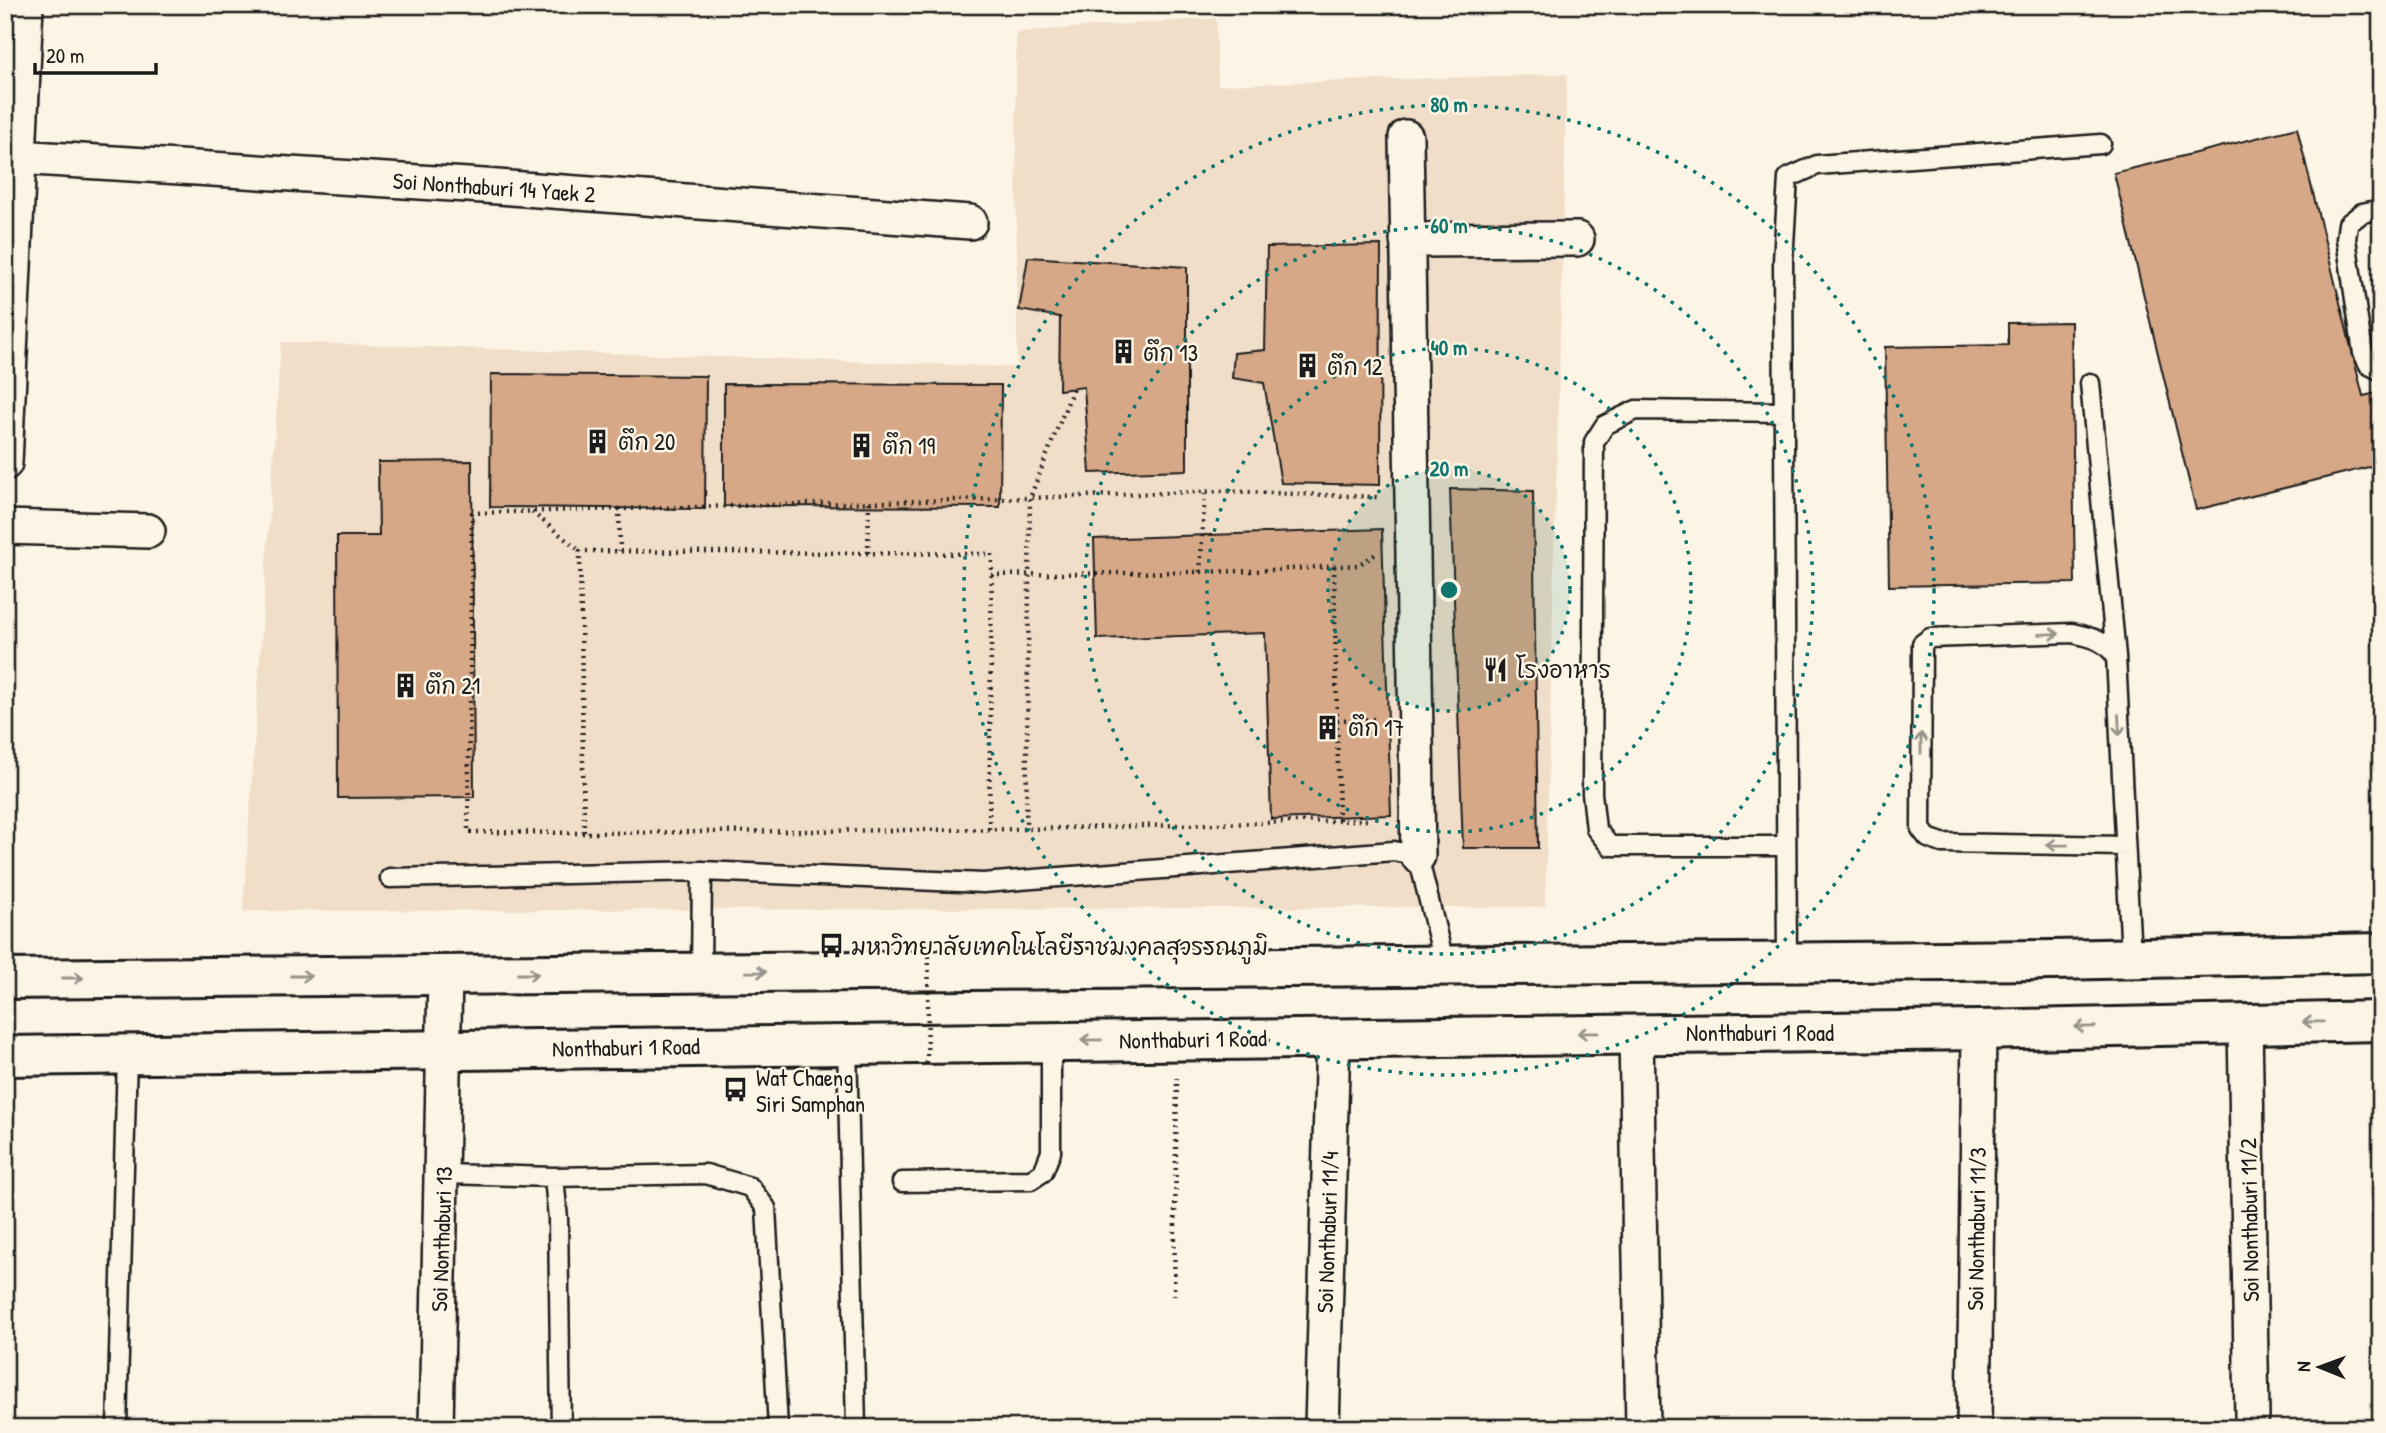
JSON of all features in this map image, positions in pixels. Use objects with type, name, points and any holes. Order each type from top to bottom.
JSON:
[{"type":"main road","points":[[5,979],[1444,966],[2381,953]]},
{"type":"main road","name":"Nonthaburi 1 Road","points":[[5,1056],[1636,1032],[1979,1030],[2381,1021]]},
{"type":"street","points":[[5,463],[14,135],[26,5]]},
{"type":"street","name":"Soi Nonthaburi 14 Yaek 2","points":[[14,135],[484,186],[970,222]]},
{"type":"street","points":[[1406,137],[1418,856]]},
{"type":"street","points":[[1407,240],[1577,239]]},
{"type":"street","points":[[5,527],[148,531]]},
{"type":"street","name":"Soi Nonthaburi 13","points":[[436,1428],[445,975]]},
{"type":"street","name":"Soi Nonthaburi 11/2","points":[[2245,1024],[2252,1416]]},
{"type":"street","name":"Soi Nonthaburi 11/3","points":[[1974,1428],[1979,1030]]},
{"type":"street","points":[[1636,1032],[1643,1428]]},
{"type":"street","name":"Soi Nonthaburi 11/4","points":[[1322,1428],[1333,1037]]},
{"type":"lane","points":[[1787,962],[1784,213],[1788,178],[1816,165],[2101,144]]},
{"type":"lane","points":[[2381,209],[2362,213],[2348,224],[2346,239],[2363,353],[2369,365],[2381,372]]},
{"type":"lane","points":[[2090,383],[2116,656],[2131,957]]},
{"type":"lane","points":[[1784,412],[1636,410],[1605,425],[1594,442],[1592,793],[1596,829],[1609,846],[1786,846]]},
{"type":"lane","points":[[2116,656],[2107,645],[2093,637],[2072,633],[1930,638],[1922,645],[1921,829],[1927,838],[1941,843],[2125,846]]},
{"type":"lane","points":[[390,878],[702,872],[983,883],[1394,851],[1418,856],[1444,966]]},
{"type":"lane","points":[[701,973],[702,872]]},
{"type":"lane","points":[[902,1182],[1031,1180],[1043,1172],[1051,1152],[1051,1041]]},
{"type":"lane","points":[[847,1044],[856,1428]]},
{"type":"lane","points":[[117,1428],[127,1055]]},
{"type":"lane","points":[[443,1174],[554,1177],[706,1174],[750,1187],[766,1208],[778,1428]]},
{"type":"lane","points":[[554,1177],[558,1219],[561,1428]]},
{"type":"path","points":[[1026,829],[1030,498],[1073,388]]},
{"type":"path","points":[[1411,498],[1205,491],[472,513],[468,832],[1026,829],[1418,820]]},
{"type":"path","points":[[1200,572],[1205,491]]},
{"type":"path","points":[[868,553],[869,502]]},
{"type":"path","points":[[619,508],[620,551]]},
{"type":"path","points":[[531,511],[580,551],[992,554],[989,829]]},
{"type":"path","points":[[580,551],[584,833]]},
{"type":"path","points":[[991,575],[1200,572],[1358,565],[1382,551]]},
{"type":"path","points":[[1334,566],[1339,820]]},
{"type":"path","points":[[927,1063],[929,953]]},
{"type":"path","points":[[1174,1296],[1177,1039]]},
{"type":"shaded area","points":[[1216,18],[1218,85],[1567,74],[1545,907],[243,911],[281,342],[1017,367],[1016,32]]},
{"type":"building","points":[[2297,128],[2363,396],[2381,392],[2381,464],[2196,510],[2114,173]]},
{"type":"building","name":"ตึก 12","points":[[1381,245],[1380,485],[1281,483],[1264,383],[1232,378],[1234,353],[1265,350],[1267,247]]},
{"type":"building","name":"ตึก 13","points":[[1028,257],[1187,267],[1187,470],[1090,473],[1084,387],[1059,390],[1060,317],[1019,310]]},
{"type":"building","points":[[2071,322],[2075,583],[1889,586],[1885,347],[2008,345],[2008,323]]},
{"type":"building","name":"ตึก 20","points":[[491,374],[706,376],[705,509],[490,507]]},
{"type":"building","name":"ตึก 19","points":[[724,384],[1001,385],[1000,507],[724,506]]},
{"type":"building","name":"ตึก 21","points":[[472,461],[474,797],[338,798],[337,536],[379,536],[378,462]]},
{"type":"building","name":"โรงอาหาร","points":[[1450,489],[1533,491],[1538,848],[1463,848]]},
{"type":"building","name":"ตึก 17","points":[[1382,529],[1391,815],[1271,819],[1265,633],[1097,639],[1094,539]]},
{"type":"place","name":"ตึก 13","points":[[1123,352]]},
{"type":"place","name":"ตึก 12","points":[[1307,366]]},
{"type":"place","name":"ตึก 20","points":[[598,441]]},
{"type":"place","name":"ตึก 19","points":[[862,445]]},
{"type":"place","name":"โรงอาหาร","points":[[1496,669]]},
{"type":"place","name":"ตึก 21","points":[[405,685]]},
{"type":"place","name":"ตึก 17","points":[[1328,727]]},
{"type":"place","name":"มหาวิทยาลัยเทคโนโลยีราชมงคลสุวรรณภูมิ","points":[[831,946]]},
{"type":"place","name":"Wat Chaeng Siri Samphan","points":[[736,1090]]}]
